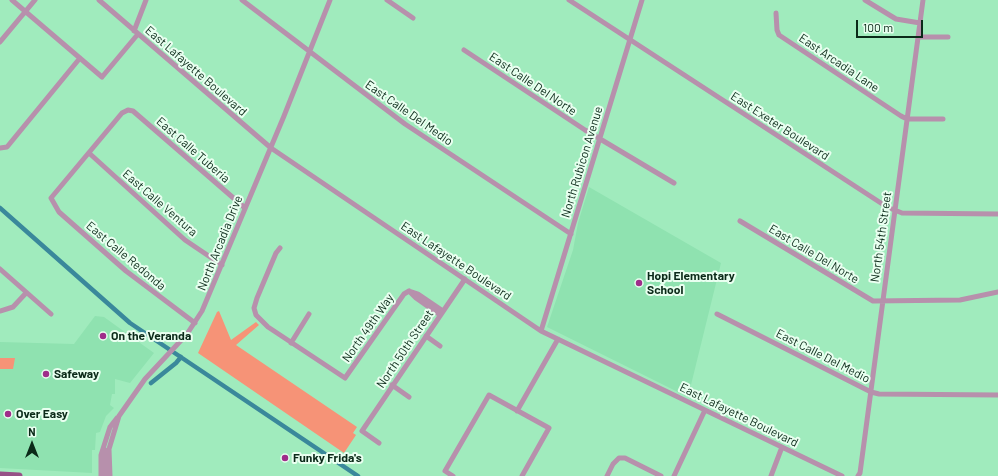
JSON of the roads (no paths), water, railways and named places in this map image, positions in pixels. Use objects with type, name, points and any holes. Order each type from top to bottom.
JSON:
[{"type":"main road","points":[[0,475],[19,476]]},
{"type":"street","points":[[12,0],[102,77],[136,33],[146,0]]},
{"type":"street","points":[[0,42],[35,0]]},
{"type":"street","name":"East Lafayette Boulevard","points":[[98,0],[271,148],[541,330],[558,340],[842,476]]},
{"type":"street","name":"East Calle Del Medio","points":[[242,0],[309,53],[405,124],[571,234]]},
{"type":"street","name":"North Arcadia Drive","points":[[110,476],[109,448],[119,416],[139,386],[175,348],[195,323],[208,298],[271,148],[330,0]]},
{"type":"street","points":[[386,0],[413,18]]},
{"type":"street","name":"East Exeter Boulevard","points":[[569,0],[895,211],[902,213],[998,214]]},
{"type":"street","name":"North Rubicon Avenue","points":[[541,330],[642,0]]},
{"type":"street","points":[[865,0],[896,19],[920,23]]},
{"type":"street","name":"North 54th Street","points":[[858,476],[860,473],[923,0]]},
{"type":"street","name":"East Arcadia Lane","points":[[776,13],[777,30],[779,35],[907,119]]},
{"type":"street","points":[[918,37],[948,37]]},
{"type":"street","name":"East Calle Del Norte","points":[[464,50],[599,139],[674,183]]},
{"type":"street","points":[[1,148],[7,146],[80,58]]},
{"type":"street","name":"East Calle Tuberia","points":[[88,153],[122,112],[128,110],[133,111],[245,208]]},
{"type":"street","points":[[907,119],[944,119]]},
{"type":"street","name":"East Calle Redonda","points":[[88,153],[51,198],[59,212],[126,271],[195,323]]},
{"type":"street","name":"East Calle Ventura","points":[[88,153],[185,240],[222,265]]},
{"type":"street","name":"East Calle Del Norte","points":[[740,221],[873,301],[960,300],[998,292]]},
{"type":"street","points":[[280,248],[276,253],[257,298],[254,308],[256,315],[259,320],[291,343],[308,314]]},
{"type":"street","points":[[0,269],[51,314]]},
{"type":"street","name":"North 50th Street","points":[[379,443],[362,431],[465,279]]},
{"type":"street","name":"North 49th Way","points":[[291,343],[344,378],[404,294],[409,291],[418,294],[427,303],[442,313]]},
{"type":"street","points":[[0,311],[13,307],[26,292]]},
{"type":"street","name":"East Calle Del Medio","points":[[717,314],[871,392],[879,394],[998,396]]},
{"type":"street","points":[[426,336],[440,346]]},
{"type":"street","points":[[517,411],[558,340]]},
{"type":"street","points":[[392,385],[409,397]]},
{"type":"street","points":[[453,476],[445,471],[489,395],[549,428],[522,476]]},
{"type":"street","points":[[674,476],[704,410]]},
{"type":"street","points":[[101,476],[101,455],[110,427],[119,416]]},
{"type":"street","points":[[105,476],[106,443]]},
{"type":"street","points":[[771,476],[782,447]]},
{"type":"street","points":[[607,476],[613,464],[619,458],[625,458],[661,476]]},
{"type":"waterway","points":[[0,208],[130,323],[358,476]]},
{"type":"waterway","points":[[151,383],[176,363],[181,357]]},
{"type":"place","name":"Hopi Elementary School","points":[[639,283]]},
{"type":"place","name":"On the Veranda","points":[[103,336]]},
{"type":"place","name":"Safeway","points":[[46,374]]},
{"type":"place","name":"Over Easy","points":[[8,414]]},
{"type":"place","name":"Funky Frida's","points":[[285,458]]}]
